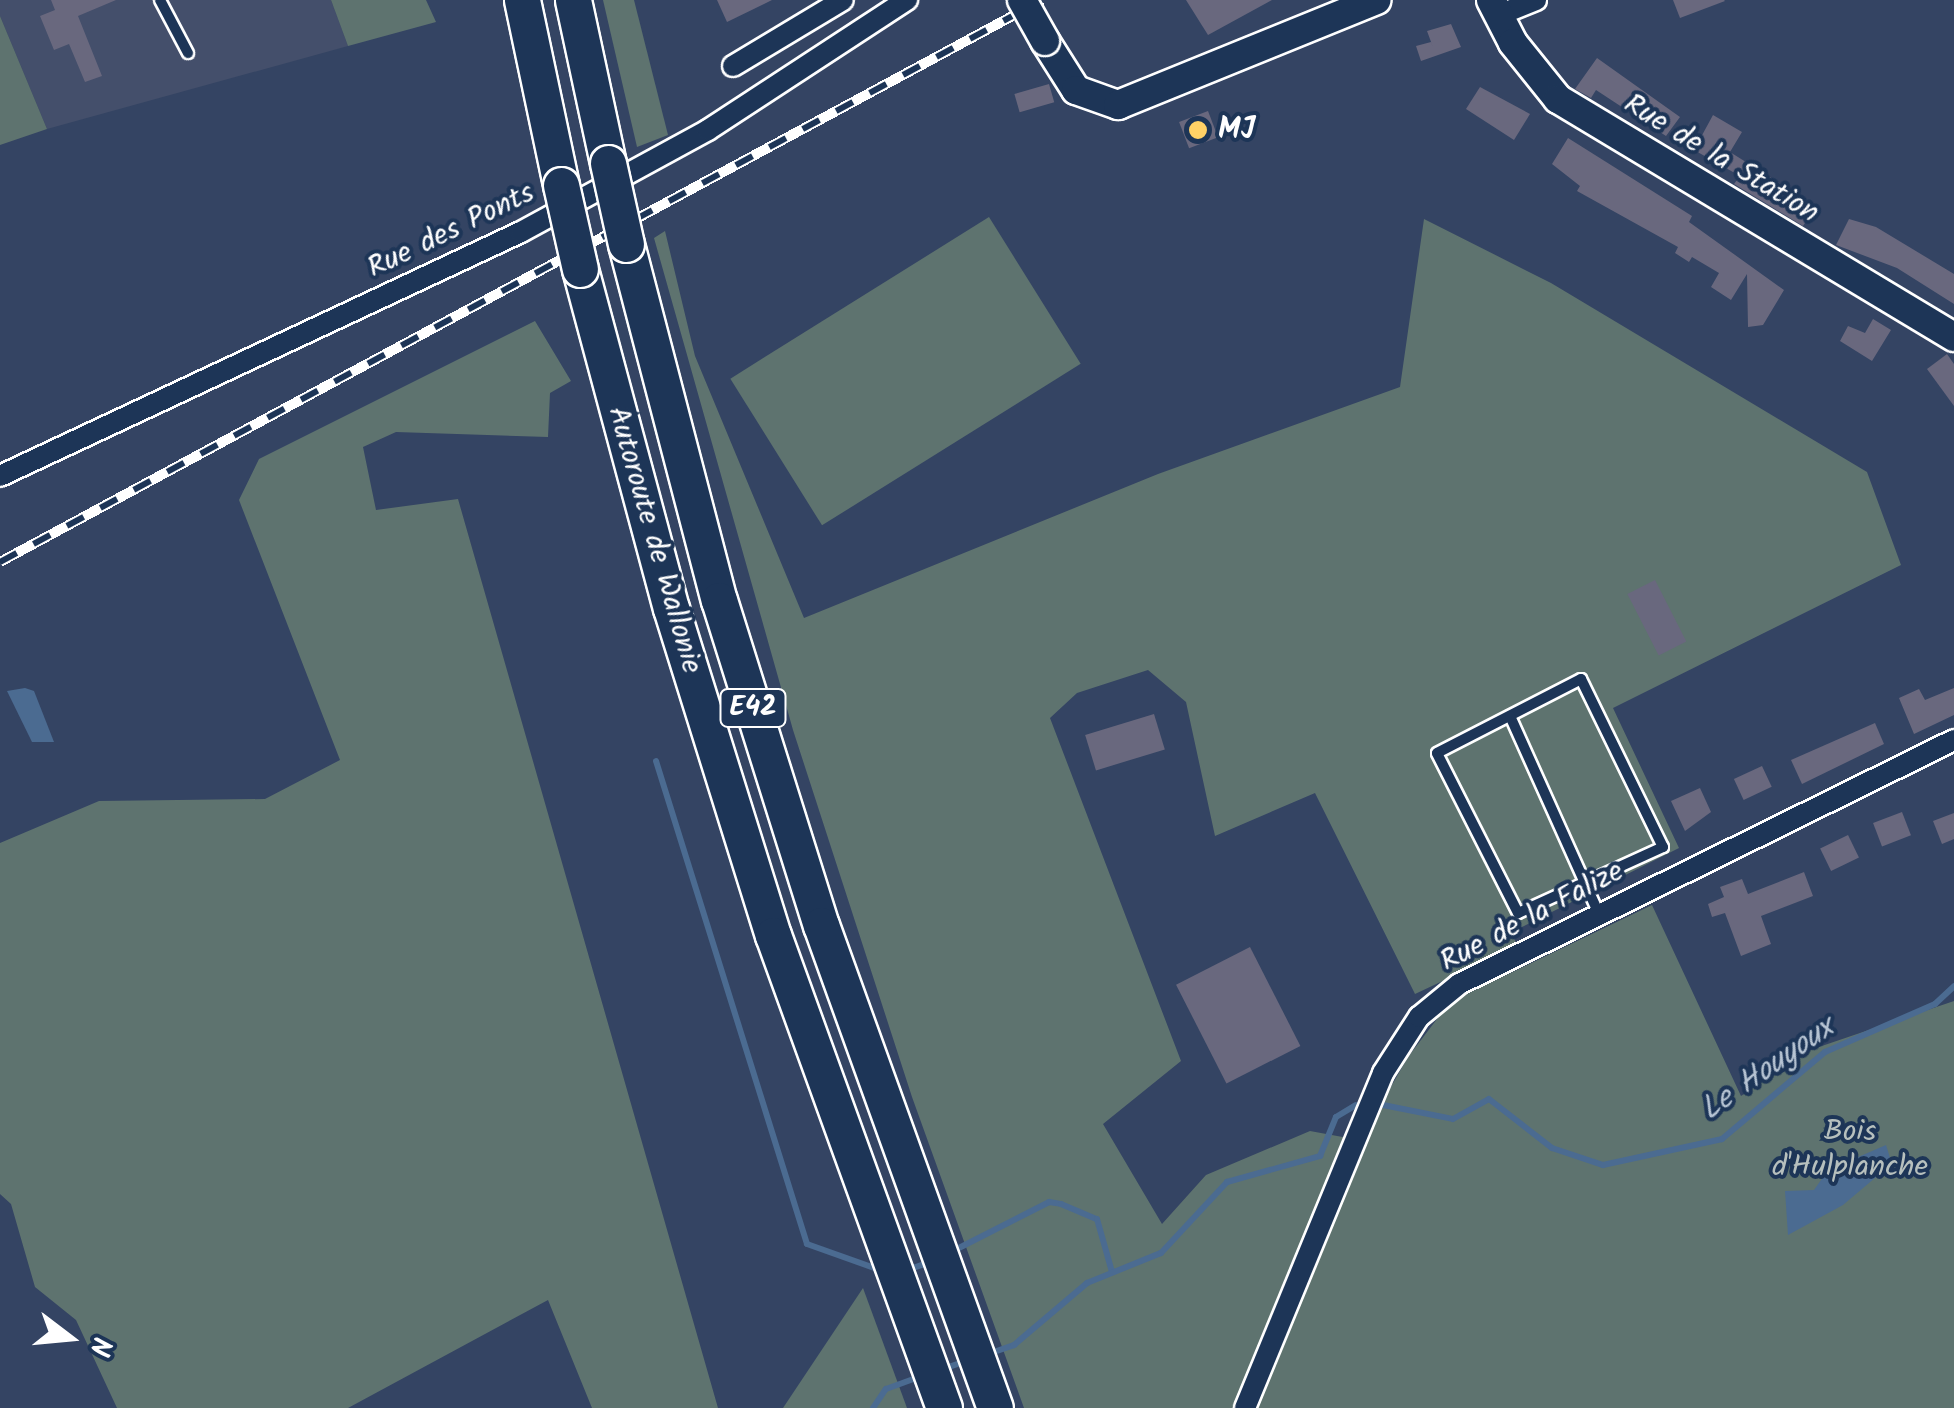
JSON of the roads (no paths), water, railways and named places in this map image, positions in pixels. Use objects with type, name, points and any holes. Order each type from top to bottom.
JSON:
[{"type":"highway","name":"Autoroute de Wallonie","points":[[522,0],[580,269],[671,608],[773,935],[944,1408]]},
{"type":"highway","name":"Autoroute de Wallonie","points":[[573,0],[626,244],[719,600],[821,925],[995,1408]]},
{"type":"street","points":[[734,66],[843,0]]},
{"type":"street","name":"Rue des Ponts","points":[[0,476],[522,232],[708,130],[907,0]]},
{"type":"street","points":[[1022,0],[1076,90],[1118,105],[1377,0]]},
{"type":"street","points":[[1495,7],[1536,0]]},
{"type":"street","name":"Rue de la Station","points":[[1495,7],[1512,43],[1558,98],[1954,337]]},
{"type":"street","name":"Rue de la Falize","points":[[1245,1408],[1383,1073],[1419,1017],[1460,984],[1954,740]]},
{"type":"lane","points":[[160,0],[188,53]]},
{"type":"lane","points":[[1581,678],[1662,847],[1584,881],[1518,913],[1437,753],[1581,678]]},
{"type":"lane","points":[[1510,716],[1599,914]]},
{"type":"waterway","points":[[656,761],[807,1244],[880,1270]]},
{"type":"waterway","name":"Le Houyoux","points":[[1383,1105],[1453,1119],[1489,1099],[1552,1148],[1603,1165],[1722,1139],[1825,1052],[1935,1004],[1954,986]]},
{"type":"waterway","name":"Le Houyoux","points":[[988,1354],[1014,1345],[1087,1283],[1161,1253],[1227,1182],[1320,1156],[1336,1117],[1356,1105]]},
{"type":"waterway","points":[[953,1251],[1049,1202],[1097,1219],[1112,1272]]},
{"type":"waterway","points":[[907,1270],[933,1261]]},
{"type":"waterway","name":"Le Houyoux","points":[[940,1370],[966,1361]]},
{"type":"waterway","name":"Le Houyoux","points":[[873,1408],[886,1389],[919,1377]]},
{"type":"railway","points":[[0,562],[1042,0]]},
{"type":"place","name":"MJ","points":[[1198,130]]},
{"type":"park label","name":"Bois d'Hulplanche","points":[[1850,1149]]}]
